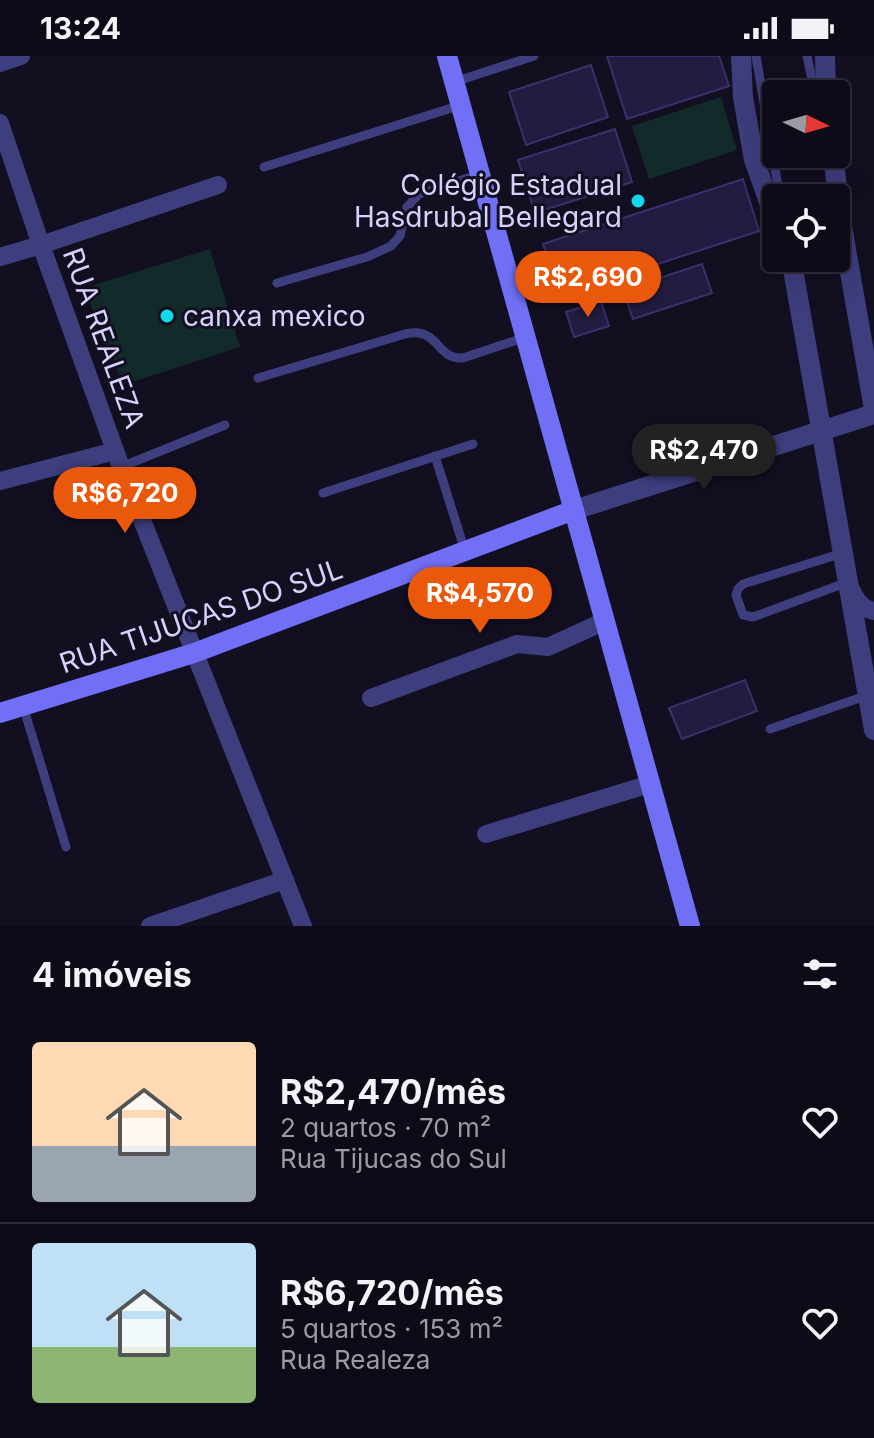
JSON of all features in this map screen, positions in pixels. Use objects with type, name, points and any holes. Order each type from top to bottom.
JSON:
[{"type":"main road","points":[[447,56],[690,926]]},
{"type":"main road","name":"RUA TIJUCAS DO SUL","points":[[0,713],[194,653],[574,510]]},
{"type":"street","points":[[0,63],[21,56]]},
{"type":"street","points":[[741,56],[743,97],[754,160],[763,184]]},
{"type":"street","points":[[825,56],[826,80]]},
{"type":"street","name":"RUA REALEZA","points":[[0,123],[118,459],[303,926]]},
{"type":"street","points":[[832,168],[874,411]]},
{"type":"street","points":[[0,257],[218,185]]},
{"type":"street","points":[[793,272],[848,582],[868,658],[868,695],[874,730]]},
{"type":"street","points":[[846,272],[855,303]]},
{"type":"street","name":"RUA TIJUCAS DO SUL","points":[[574,510],[874,411]]},
{"type":"street","points":[[0,481],[118,459]]},
{"type":"street","points":[[848,582],[865,610],[874,611]]},
{"type":"street","points":[[371,698],[517,644],[548,647],[605,621]]},
{"type":"street","points":[[486,834],[650,784]]},
{"type":"street","points":[[150,926],[285,880]]},
{"type":"lane","points":[[454,82],[534,56]]},
{"type":"lane","points":[[756,56],[778,184]]},
{"type":"lane","points":[[807,56],[812,80]]},
{"type":"lane","points":[[264,167],[461,105]]},
{"type":"lane","points":[[277,283],[367,257],[391,246],[400,236],[407,207],[419,194],[480,174]]},
{"type":"lane","points":[[258,378],[405,334],[420,333],[453,359],[526,337]]},
{"type":"lane","points":[[118,459],[225,425]]},
{"type":"lane","points":[[323,493],[473,444]]},
{"type":"lane","points":[[435,456],[465,551]]},
{"type":"lane","points":[[843,553],[743,584],[736,595],[743,615],[753,617],[848,582]]},
{"type":"lane","points":[[770,729],[868,695]]},
{"type":"lane","points":[[23,706],[66,847]]},
{"type":"green space","points":[[721,97],[737,150],[649,179],[632,126]]},
{"type":"green space","name":"canxa mexico","points":[[210,249],[240,347],[123,385],[84,288]]},
{"type":"building","points":[[607,56],[719,56],[729,86],[627,119]]},
{"type":"building","points":[[591,65],[608,117],[526,145],[509,92]]},
{"type":"building","points":[[615,129],[632,182],[535,213],[518,160]]},
{"type":"building","points":[[743,179],[759,231],[560,296],[543,244]]},
{"type":"building","points":[[702,264],[712,293],[633,319],[623,290]]},
{"type":"building","points":[[601,301],[609,326],[574,337],[566,312]]},
{"type":"building","points":[[745,680],[757,711],[682,739],[669,708]]},
{"type":"place","name":"Colégio Estadual Hasdrubal Bellegard","points":[[638,201]]},
{"type":"place","name":"canxa mexico","points":[[167,316]]}]
